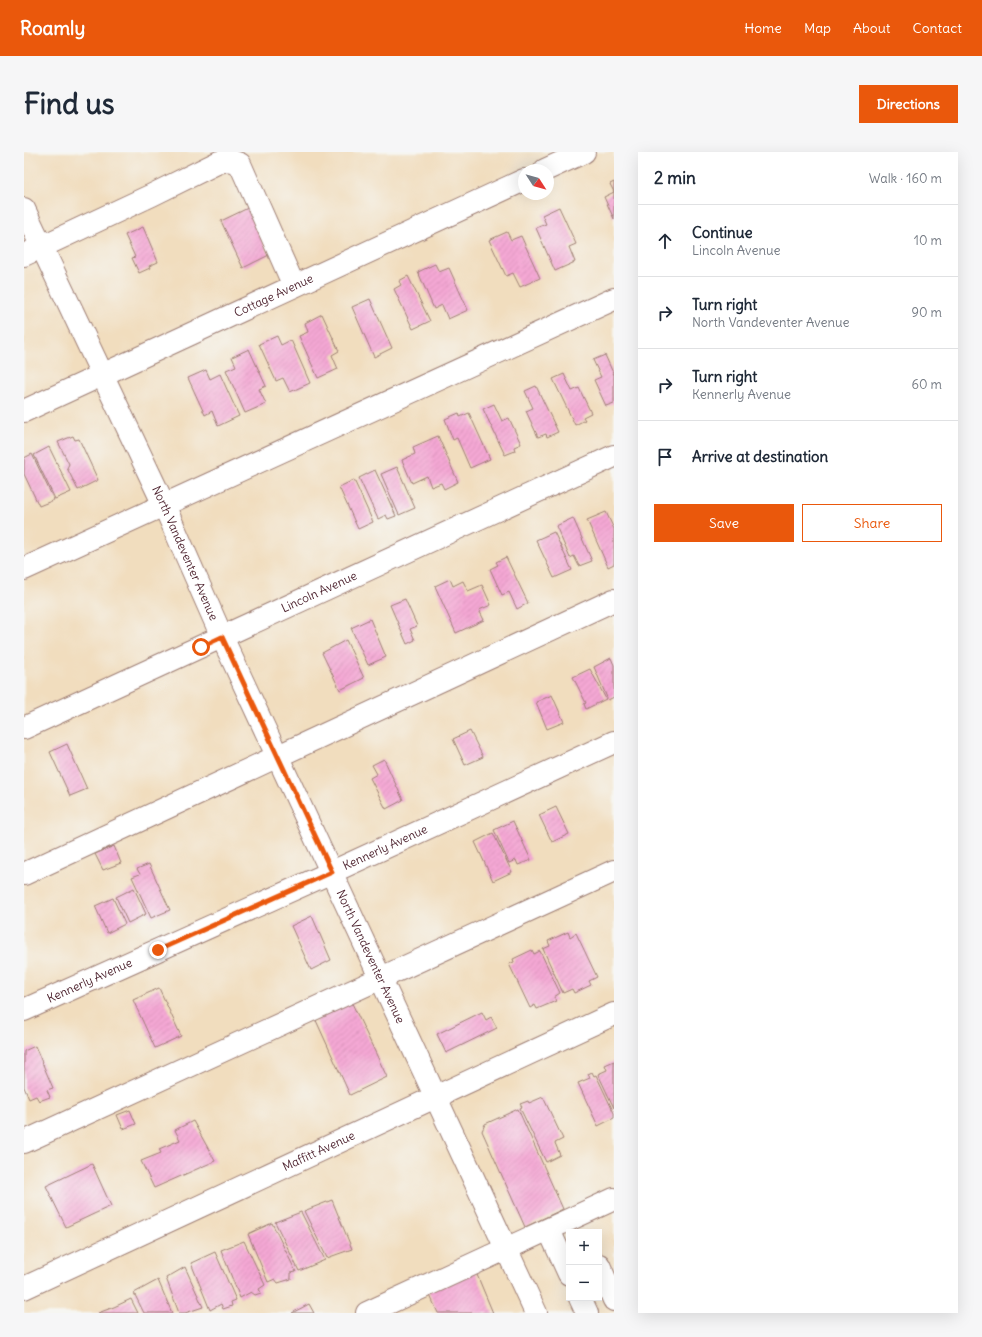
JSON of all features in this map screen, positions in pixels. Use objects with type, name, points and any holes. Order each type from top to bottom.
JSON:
[{"type":"street","points":[[554,166],[584,152]]},
{"type":"street","points":[[33,251],[219,162],[228,160],[240,164],[294,286]]},
{"type":"street","name":"Cottage Avenue","points":[[24,411],[518,183]]},
{"type":"street","name":"North Vandeventer Avenue","points":[[24,209],[33,251],[101,375],[164,505],[222,637],[536,1313]]},
{"type":"street","points":[[24,569],[614,299]]},
{"type":"street","name":"Lincoln Avenue","points":[[24,728],[614,456]]},
{"type":"street","points":[[24,874],[614,600]]},
{"type":"street","name":"Kennerly Avenue","points":[[24,1010],[332,872],[614,742]]},
{"type":"street","points":[[24,1142],[614,871]]},
{"type":"street","name":"Maffitt Avenue","points":[[24,1288],[436,1098],[614,1014]]},
{"type":"street","points":[[367,1313],[549,1230],[581,1224],[614,1199]]},
{"type":"street","points":[[549,1230],[566,1267]]},
{"type":"street","points":[[602,1272],[614,1300]]},
{"type":"street","points":[[581,1301],[587,1313]]},
{"type":"street","points":[[606,1313],[614,1309]]},
{"type":"building","points":[[614,182],[614,192],[610,184]]},
{"type":"building","points":[[614,192],[614,219],[604,197]]},
{"type":"building","points":[[559,207],[576,244],[569,247],[575,262],[555,271],[536,228],[546,224],[542,215]]},
{"type":"building","points":[[248,208],[269,255],[243,268],[221,221]]},
{"type":"building","points":[[143,227],[158,262],[139,273],[132,258],[135,257],[125,235]]},
{"type":"building","points":[[507,232],[511,240],[521,236],[540,278],[520,287],[513,273],[506,276],[489,240]]},
{"type":"building","points":[[435,264],[439,272],[449,268],[468,310],[448,319],[442,305],[434,309],[418,272]]},
{"type":"building","points":[[408,276],[430,321],[413,329],[394,289],[401,285],[399,281]]},
{"type":"building","points":[[370,299],[392,348],[374,357],[352,307]]},
{"type":"building","points":[[322,314],[339,351],[332,355],[338,369],[318,378],[299,336],[308,332],[305,323]]},
{"type":"building","points":[[277,336],[281,345],[291,340],[310,383],[290,392],[283,378],[276,381],[259,344]]},
{"type":"building","points":[[249,349],[266,386],[259,389],[266,404],[245,413],[226,370],[236,366],[232,357]]},
{"type":"building","points":[[605,355],[614,375],[614,403],[606,406],[594,380],[601,377],[593,360]]},
{"type":"building","points":[[206,370],[210,379],[220,374],[239,416],[218,426],[212,411],[205,415],[188,378]]},
{"type":"building","points":[[564,374],[572,391],[579,388],[591,413],[583,417],[585,420],[575,425],[553,379]]},
{"type":"building","points":[[536,386],[558,432],[547,437],[546,434],[538,437],[526,411],[533,408],[525,391]]},
{"type":"building","points":[[494,404],[502,421],[509,418],[521,444],[514,447],[515,451],[505,455],[483,409]]},
{"type":"building","points":[[459,413],[460,417],[469,413],[490,459],[470,468],[457,438],[453,440],[445,419]]},
{"type":"building","points":[[73,436],[75,440],[79,439],[98,480],[78,490],[67,468],[69,464],[58,442]]},
{"type":"building","points":[[438,436],[458,482],[444,489],[441,483],[431,487],[427,476],[412,483],[402,460],[415,454],[413,447]]},
{"type":"building","points":[[49,447],[71,492],[55,499],[34,455]]},
{"type":"building","points":[[32,454],[54,500],[39,506],[24,474],[24,458]]},
{"type":"building","points":[[397,467],[415,508],[399,515],[381,474]]},
{"type":"building","points":[[375,470],[396,516],[388,519],[386,515],[378,519],[359,478]]},
{"type":"building","points":[[354,480],[373,522],[358,529],[339,487]]},
{"type":"building","points":[[606,512],[614,529],[614,564],[608,567],[587,520]]},
{"type":"building","points":[[573,518],[592,561],[579,566],[574,556],[570,558],[556,526]]},
{"type":"building","points":[[554,532],[572,570],[554,578],[536,540]]},
{"type":"building","points":[[506,557],[528,603],[517,609],[509,592],[502,595],[490,569],[498,565],[496,562]]},
{"type":"building","points":[[450,579],[453,586],[463,581],[468,591],[482,585],[491,605],[479,610],[484,620],[456,633],[435,586]]},
{"type":"building","points":[[405,599],[417,626],[410,629],[415,640],[407,644],[390,605]]},
{"type":"building","points":[[370,619],[386,657],[368,665],[351,628]]},
{"type":"building","points":[[346,640],[364,678],[340,690],[322,653]]},
{"type":"building","points":[[611,658],[614,665],[614,697],[608,700],[594,667]]},
{"type":"building","points":[[590,669],[606,699],[586,709],[584,704],[586,703],[573,677]]},
{"type":"building","points":[[552,695],[564,722],[547,729],[536,702]]},
{"type":"building","points":[[470,731],[483,757],[465,765],[453,739]]},
{"type":"building","points":[[67,744],[87,789],[70,796],[50,752]]},
{"type":"building","points":[[384,759],[403,800],[386,809],[370,778],[377,774],[372,765]]},
{"type":"building","points":[[556,807],[569,834],[552,842],[539,815]]},
{"type":"building","points":[[513,821],[531,860],[518,865],[516,860],[509,863],[494,830]]},
{"type":"building","points":[[493,833],[512,872],[493,881],[475,842]]},
{"type":"building","points":[[114,846],[121,863],[103,870],[95,854]]},
{"type":"building","points":[[149,864],[170,910],[151,918],[132,877],[140,874],[137,869]]},
{"type":"building","points":[[134,888],[146,914],[128,923],[116,897]]},
{"type":"building","points":[[113,898],[125,924],[107,933],[95,906]]},
{"type":"building","points":[[312,916],[331,960],[311,970],[291,926]]},
{"type":"building","points":[[568,932],[570,937],[576,933],[597,977],[589,981],[591,985],[574,993],[572,989],[563,993],[543,949],[550,946],[548,941]]},
{"type":"building","points":[[532,950],[534,954],[540,951],[560,993],[554,997],[556,1001],[537,1009],[535,1005],[530,1008],[509,964],[514,962],[513,959]]},
{"type":"building","points":[[159,988],[181,1036],[155,1048],[133,1000]]},
{"type":"building","points":[[350,999],[387,1077],[350,1095],[314,1016]]},
{"type":"building","points":[[482,1012],[486,1020],[491,1017],[497,1028],[446,1053],[437,1034]]},
{"type":"building","points":[[35,1046],[53,1088],[47,1090],[50,1097],[39,1101],[36,1096],[29,1099],[24,1087],[24,1051]]},
{"type":"building","points":[[614,1061],[614,1108],[598,1074],[607,1070],[605,1065]]},
{"type":"building","points":[[592,1072],[594,1076],[596,1075],[614,1113],[614,1118],[598,1126],[578,1083],[590,1078],[588,1074]]},
{"type":"building","points":[[543,1097],[563,1139],[555,1143],[560,1155],[546,1162],[520,1108],[522,1107],[520,1104],[528,1101],[529,1103]]},
{"type":"building","points":[[518,1109],[563,1209],[525,1227],[482,1131],[485,1124]]},
{"type":"building","points":[[130,1110],[136,1124],[123,1129],[117,1115]]},
{"type":"building","points":[[193,1121],[215,1161],[154,1188],[141,1161],[161,1153],[159,1149],[180,1140],[175,1130]]},
{"type":"building","points":[[92,1164],[111,1206],[66,1227],[46,1186]]},
{"type":"building","points":[[332,1200],[352,1249],[327,1258],[304,1211]]},
{"type":"building","points":[[301,1212],[325,1260],[299,1271],[275,1222]]},
{"type":"building","points":[[272,1223],[296,1272],[291,1273],[291,1279],[278,1283],[275,1279],[268,1282],[248,1234]]},
{"type":"building","points":[[244,1241],[265,1285],[259,1289],[261,1293],[255,1295],[251,1292],[240,1298],[221,1250]]},
{"type":"building","points":[[215,1252],[236,1300],[231,1302],[232,1306],[223,1309],[221,1304],[210,1310],[191,1263]]},
{"type":"building","points":[[185,1267],[203,1307],[185,1313],[179,1313],[166,1278]]},
{"type":"building","points":[[475,1270],[493,1313],[438,1313],[428,1291]]},
{"type":"building","points":[[158,1280],[172,1313],[144,1313],[134,1293]]},
{"type":"building","points":[[131,1299],[138,1313],[98,1313],[114,1307]]},
{"type":"building","points":[[309,1304],[314,1313],[292,1313]]},
{"type":"route","points":[[158,950],[332,872],[222,637],[201,647]]}]
